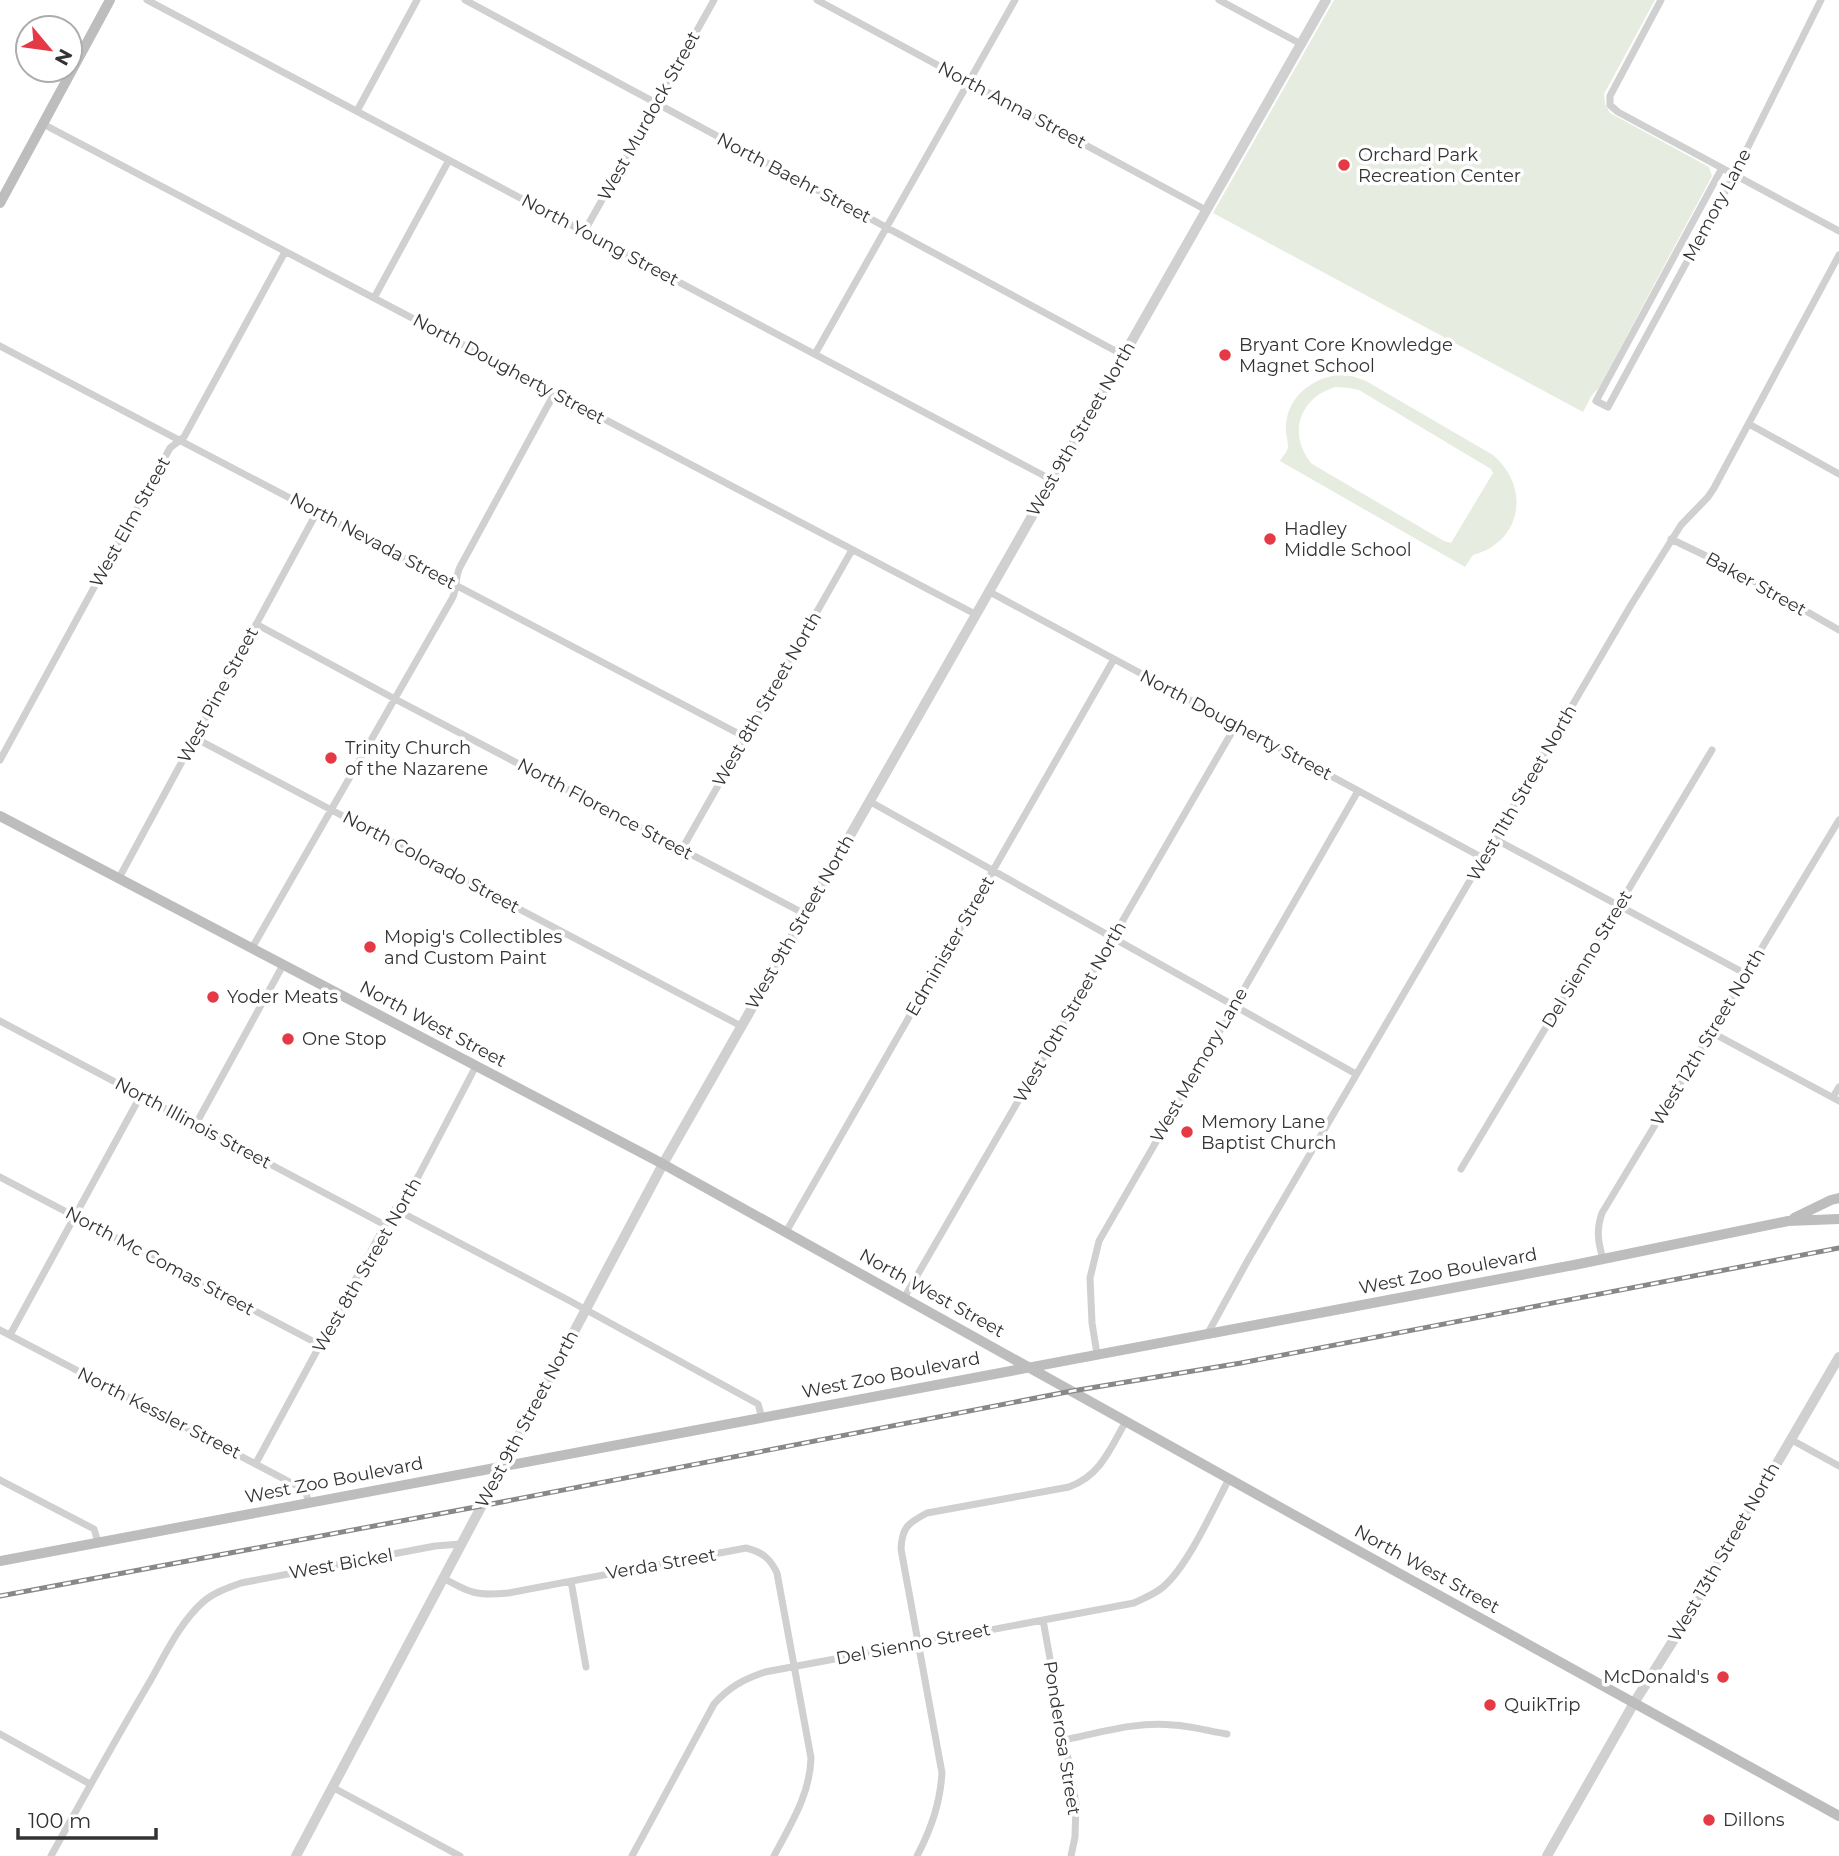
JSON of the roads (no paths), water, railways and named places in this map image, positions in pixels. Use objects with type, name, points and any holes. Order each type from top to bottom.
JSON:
[{"type":"main road","points":[[2,195],[110,0]]},
{"type":"main road","name":"North West Street","points":[[0,816],[663,1164],[1839,1816]]},
{"type":"main road","name":"West Zoo Boulevard","points":[[1788,1221],[1839,1198]]},
{"type":"main road","name":"West Zoo Boulevard","points":[[0,1561],[1603,1259],[1788,1221],[1839,1219]]},
{"type":"street","name":"North Young Street","points":[[147,0],[1052,480]]},
{"type":"street","points":[[357,111],[417,0]]},
{"type":"street","name":"North Baehr Street","points":[[465,0],[1123,355]]},
{"type":"street","name":"West Murdock Street","points":[[584,232],[713,0]]},
{"type":"street","name":"North Anna Street","points":[[817,0],[1206,210]]},
{"type":"street","points":[[816,354],[1015,0]]},
{"type":"street","points":[[1219,0],[1301,44]]},
{"type":"street","name":"West 9th Street North","points":[[296,1856],[663,1164],[1326,0]]},
{"type":"street","points":[[1661,0],[1610,96],[1610,105],[1839,231]]},
{"type":"street","name":"Memory Lane","points":[[1721,168],[1595,401],[1608,407],[1734,175],[1821,0]]},
{"type":"street","name":"North Dougherty Street","points":[[43,124],[975,614]]},
{"type":"street","points":[[374,298],[449,160]]},
{"type":"street","name":"West Elm Street","points":[[0,760],[170,448],[184,437],[285,252]]},
{"type":"street","name":"West 11th Street North","points":[[1208,1334],[1248,1260],[1631,605],[1671,539],[1714,488],[1839,256]]},
{"type":"street","name":"North Nevada Street","points":[[0,345],[745,737]]},
{"type":"street","points":[[252,948],[453,597],[460,567],[554,394]]},
{"type":"street","points":[[1749,424],[1839,474]]},
{"type":"street","name":"West Pine Street","points":[[119,878],[317,512]]},
{"type":"street","name":"Baker Street","points":[[1671,539],[1731,568],[1839,630]]},
{"type":"street","name":"West 8th Street North","points":[[682,849],[852,550]]},
{"type":"street","name":"North Dougherty Street","points":[[988,591],[1483,858]]},
{"type":"street","name":"North Florence Street","points":[[256,624],[805,914]]},
{"type":"street","name":"Edminister Street","points":[[786,1232],[1114,659]]},
{"type":"street","name":"West 10th Street North","points":[[904,1298],[1236,725]]},
{"type":"street","name":"North Colorado Street","points":[[195,738],[741,1026]]},
{"type":"street","name":"Del Sienno Street","points":[[1461,1169],[1712,751]]},
{"type":"street","name":"West Memory Lane","points":[[1097,1354],[1092,1323],[1090,1278],[1099,1241],[1358,790]]},
{"type":"street","points":[[869,802],[1356,1074]]},
{"type":"street","name":"West 12th Street North","points":[[1603,1259],[1597,1235],[1602,1213],[1839,820]]},
{"type":"street","points":[[1495,839],[1746,975]]},
{"type":"street","points":[[196,1124],[283,965]]},
{"type":"street","name":"North Illinois Street","points":[[0,1021],[386,1225]]},
{"type":"street","points":[[1711,1032],[1836,1099],[1839,1087]]},
{"type":"street","name":"West 8th Street North","points":[[256,1463],[395,1209],[419,1175],[476,1066]]},
{"type":"street","points":[[10,1335],[141,1095]]},
{"type":"street","name":"North Mc Comas Street","points":[[0,1177],[320,1345]]},
{"type":"street","points":[[395,1209],[758,1404],[762,1418]]},
{"type":"street","name":"North Kessler Street","points":[[0,1330],[305,1490],[309,1503]]},
{"type":"street","name":"West 13th Street North","points":[[1547,1856],[1634,1703],[1678,1633],[1839,1357]]},
{"type":"street","points":[[917,1856],[937,1811],[942,1773],[901,1537],[908,1525],[927,1513],[1069,1487],[1082,1482],[1101,1464],[1126,1422]]},
{"type":"street","points":[[1790,1439],[1839,1466]]},
{"type":"street","name":"Del Sienno Street","points":[[632,1856],[708,1715],[725,1691],[737,1683],[765,1672],[1135,1603],[1163,1588],[1172,1578],[1189,1554],[1229,1479]]},
{"type":"street","points":[[0,1480],[94,1529],[98,1542]]},
{"type":"street","name":"West Bickel","points":[[90,1783],[188,1619],[203,1602],[222,1589],[284,1574],[435,1546],[461,1544]]},
{"type":"street","name":"Verda Street","points":[[443,1578],[478,1594],[491,1595],[746,1548],[757,1551],[773,1563],[794,1667]]},
{"type":"street","points":[[571,1581],[586,1667]]},
{"type":"street","name":"Ponderosa Street","points":[[1042,1620],[1076,1803],[1075,1837],[1071,1856]]},
{"type":"street","points":[[774,1856],[799,1808],[810,1773],[808,1741],[794,1667]]},
{"type":"street","points":[[1065,1740],[1148,1725],[1172,1725],[1227,1734]]},
{"type":"street","points":[[0,1734],[90,1783],[51,1856]]},
{"type":"street","points":[[332,1787],[460,1856]]},
{"type":"railway","points":[[0,1596],[1072,1391],[1241,1363],[1839,1248]]},
{"type":"place","name":"Orchard Park Recreation Center","points":[[1344,165]]},
{"type":"place","name":"Bryant Core Knowledge Magnet School","points":[[1225,355]]},
{"type":"place","name":"Hadley Middle School","points":[[1270,539]]},
{"type":"place","name":"Trinity Church of the Nazarene","points":[[331,758]]},
{"type":"place","name":"Mopig's Collectibles and Custom Paint","points":[[370,947]]},
{"type":"place","name":"Yoder Meats","points":[[213,997]]},
{"type":"place","name":"One Stop","points":[[288,1039]]},
{"type":"place","name":"Memory Lane Baptist Church","points":[[1187,1132]]},
{"type":"place","name":"McDonald's","points":[[1723,1677]]},
{"type":"place","name":"QuikTrip","points":[[1490,1705]]},
{"type":"place","name":"Dillons","points":[[1709,1820]]}]
